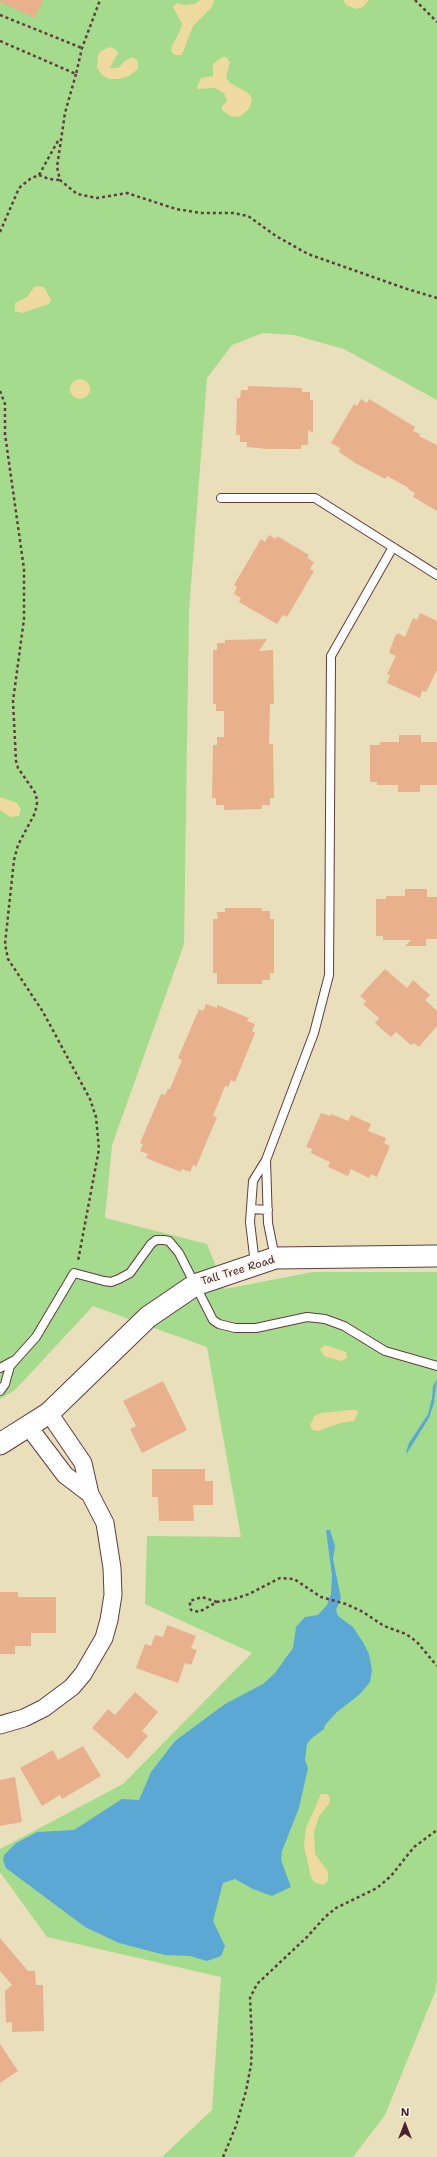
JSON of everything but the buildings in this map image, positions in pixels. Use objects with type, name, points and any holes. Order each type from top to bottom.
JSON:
[{"type":"street","name":"Tall Tree Road","points":[[0,1444],[49,1412],[148,1316],[195,1284],[265,1261],[437,1256]]},
{"type":"street","points":[[0,1725],[24,1718],[60,1698],[84,1674],[104,1638],[113,1595],[112,1568],[105,1523],[90,1494],[83,1463],[49,1412]]},
{"type":"street","points":[[28,1426],[65,1474],[90,1494]]},
{"type":"lane","points":[[221,498],[315,498],[437,575]]},
{"type":"lane","points":[[265,1261],[251,1209],[253,1181],[266,1160],[314,1032],[329,975],[331,656],[393,547]]},
{"type":"lane","points":[[265,1261],[268,1223],[266,1160]]},
{"type":"lane","points":[[251,1209],[268,1210]]},
{"type":"lane","points":[[0,1392],[5,1384],[10,1366],[36,1337],[74,1274],[111,1282],[119,1279],[130,1273],[151,1244],[156,1240],[169,1241],[176,1249],[213,1320],[225,1326],[256,1328],[307,1317],[325,1319],[344,1326],[385,1351],[437,1366]]},
{"type":"lane","points":[[0,1368],[17,1358]]},
{"type":"path","points":[[60,180],[57,167],[60,137],[82,48],[100,0]]},
{"type":"path","points":[[415,0],[437,22]]},
{"type":"path","points":[[0,15],[82,48]]},
{"type":"path","points":[[0,41],[76,74]]},
{"type":"path","points":[[0,232],[20,188],[30,179],[39,175],[60,137]]},
{"type":"path","points":[[39,175],[50,179],[60,180],[77,194],[87,198],[97,198],[127,193],[176,209],[201,213],[233,213],[248,216],[281,239],[308,254],[437,298]]},
{"type":"path","points":[[0,391],[5,404],[5,434],[24,569],[24,619],[13,701],[16,761],[18,768],[34,790],[37,803],[36,813],[18,845],[14,860],[5,944],[8,960],[43,1012],[90,1099],[96,1117],[99,1149],[95,1176],[74,1274]]},
{"type":"path","points":[[217,1602],[202,1597],[190,1601],[190,1606],[191,1610],[199,1612],[217,1602],[234,1599],[249,1594],[280,1578],[294,1579],[321,1597],[346,1604],[363,1612],[384,1626],[406,1634],[418,1642],[437,1666]]},
{"type":"path","points":[[223,2157],[236,2126],[246,2091],[251,2065],[252,2040],[250,1998],[257,1984],[331,1913],[377,1888],[391,1876],[414,1847],[437,1830]]},
{"type":"green space","points":[[0,0],[437,0],[437,400],[344,349],[294,335],[263,333],[232,345],[207,378],[189,611],[184,944],[112,1145],[105,1218],[207,1244],[225,1289],[313,1272],[437,1272],[437,1981],[435,1992],[385,2115],[353,2157],[162,2157],[212,2110],[221,1977],[47,1937],[0,1872],[0,1849],[123,1784],[252,1653],[145,1604],[147,1536],[241,1537],[207,1347],[93,1306],[15,1390],[0,1399]]},
{"type":"sand","points":[[200,0],[214,0],[212,7],[193,26],[181,55],[175,55],[171,51],[172,46],[182,24],[173,7],[177,3],[185,5],[195,4]]},
{"type":"sand","points":[[343,0],[369,0],[363,7],[356,9],[346,5]]},
{"type":"sand","points":[[109,47],[115,49],[118,53],[110,68],[118,68],[126,60],[132,57],[138,61],[138,69],[129,76],[119,79],[109,79],[102,75],[97,68],[98,56],[100,52]]},
{"type":"sand","points":[[222,57],[226,57],[230,62],[226,78],[230,83],[247,92],[251,97],[252,101],[249,109],[239,117],[230,116],[222,110],[222,106],[227,101],[224,93],[215,88],[198,89],[197,87],[201,78],[213,76],[213,64]]},
{"type":"sand","points":[[34,287],[44,287],[51,300],[49,304],[22,313],[15,311],[15,303],[27,297]]},
{"type":"sand","points":[[80,379],[87,382],[90,389],[87,396],[80,399],[73,396],[70,389],[73,382]]},
{"type":"sand","points":[[0,797],[17,803],[21,809],[19,816],[10,817],[0,810]]},
{"type":"sand","points":[[325,1345],[346,1352],[347,1358],[341,1361],[324,1356],[320,1349]]},
{"type":"sand","points":[[357,1410],[358,1413],[354,1421],[340,1423],[318,1431],[313,1430],[310,1426],[314,1416],[321,1413]]},
{"type":"sand","points":[[321,1794],[327,1794],[330,1798],[329,1804],[319,1816],[314,1832],[315,1854],[328,1872],[328,1881],[323,1885],[314,1882],[311,1877],[304,1846],[306,1828]]},
{"type":"water","points":[[437,1379],[434,1403],[429,1418],[407,1453],[409,1443],[428,1414],[433,1386]]},
{"type":"water","points":[[326,1530],[330,1530],[335,1546],[333,1559],[341,1598],[336,1610],[338,1616],[353,1627],[364,1644],[369,1654],[372,1670],[370,1682],[360,1694],[337,1712],[325,1725],[324,1729],[307,1744],[305,1760],[308,1768],[299,1808],[282,1851],[281,1860],[291,1887],[272,1896],[253,1889],[235,1879],[223,1883],[213,1921],[225,1946],[221,1956],[207,1961],[190,1956],[165,1955],[119,1943],[85,1927],[6,1868],[3,1860],[4,1855],[16,1843],[37,1832],[74,1830],[122,1799],[139,1800],[151,1772],[175,1741],[225,1704],[263,1684],[275,1673],[293,1648],[296,1627],[305,1617],[318,1615],[327,1605],[331,1594],[332,1576]]}]
